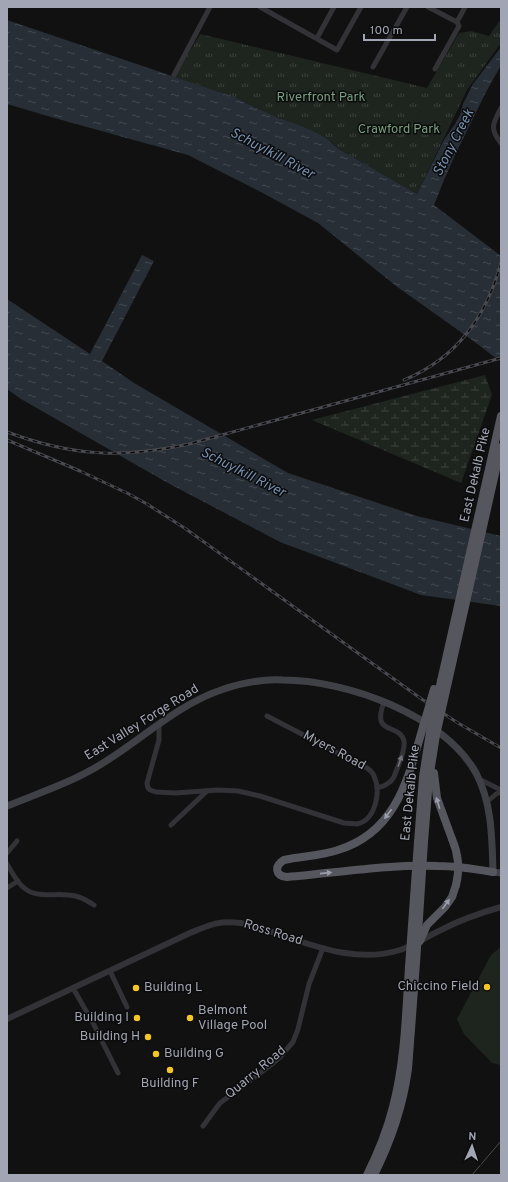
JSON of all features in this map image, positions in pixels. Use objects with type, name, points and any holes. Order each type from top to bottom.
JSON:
[{"type":"highway","name":"East Dekalb Pike","points":[[367,1175],[384,1136],[394,1106],[403,1056],[412,965],[421,842],[423,777],[435,687],[441,681],[501,416]]},
{"type":"highway","name":"East Dekalb Pike","points":[[421,842],[431,766],[430,731],[501,447]]},
{"type":"highway","points":[[430,731],[410,769],[396,804],[378,826],[363,838],[346,847],[321,854],[284,860],[278,866],[278,874],[287,877],[398,866],[428,865],[452,866],[497,872]]},
{"type":"highway","points":[[420,941],[427,925],[445,907],[452,896],[456,885],[458,872],[458,858],[437,798],[434,773],[431,766]]},
{"type":"highway","name":"East Dekalb Pike","points":[[374,1175],[395,1126],[408,1069],[412,965]]},
{"type":"main road","name":"East Valley Forge Road","points":[[9,805],[72,779],[103,763],[182,709],[204,697],[232,686],[258,681],[283,680],[309,682],[343,689],[384,702],[423,721],[447,738],[465,757],[479,779],[487,802],[491,826],[493,863],[497,872]]},
{"type":"main road","points":[[493,863],[501,864]]},
{"type":"street","points":[[174,75],[210,7]]},
{"type":"street","points":[[260,7],[337,50],[361,7]]},
{"type":"street","points":[[317,38],[334,7]]},
{"type":"street","points":[[373,67],[407,7]]},
{"type":"street","points":[[428,7],[457,22]]},
{"type":"street","points":[[435,69],[459,26],[457,22],[465,7]]},
{"type":"street","points":[[501,108],[494,121],[494,131],[496,137],[501,143]]},
{"type":"street","points":[[159,725],[160,737],[147,780],[148,788],[153,791],[168,793],[228,790],[248,793],[352,824],[362,822],[372,811],[376,804],[377,788],[386,786],[391,782],[404,746],[402,736],[381,722],[380,713],[384,702]]},
{"type":"street","name":"Myers Road","points":[[267,716],[370,770],[374,775],[377,788]]},
{"type":"street","points":[[479,779],[501,791],[487,802]]},
{"type":"street","points":[[171,825],[207,791]]},
{"type":"street","points":[[7,853],[17,841]]},
{"type":"street","points":[[7,864],[25,889],[39,895],[68,894],[83,899],[94,905]]},
{"type":"street","points":[[7,888],[18,881]]},
{"type":"street","name":"Ross Road","points":[[7,1019],[195,931],[220,922],[251,925],[324,948],[370,956],[402,950],[471,917],[501,907]]},
{"type":"street","name":"Quarry Road","points":[[203,1126],[220,1103],[272,1064],[293,1042],[298,1029],[309,984],[324,948]]},
{"type":"street","points":[[110,971],[128,1008]]},
{"type":"street","points":[[73,988],[93,1023],[118,1073]]},
{"type":"green space","points":[[501,19],[501,43],[467,90],[417,194],[337,148],[332,142],[233,97],[175,77],[200,34],[427,88],[459,33],[471,31],[489,36]]},
{"type":"green space","points":[[410,108],[420,110],[417,121],[407,119]]},
{"type":"green space","points":[[420,110],[441,115],[438,125],[418,121]]},
{"type":"green space","points":[[485,375],[492,395],[461,483],[312,420]]},
{"type":"green space","name":"Chiccino Field","points":[[501,947],[501,1065],[492,1063],[464,1034],[457,1019],[491,955]]},
{"type":"water","points":[[7,20],[234,97],[318,134],[337,148],[417,194],[444,140],[460,115],[463,104],[473,84],[501,47],[501,65],[456,153],[434,205],[501,256],[501,362],[396,286],[318,223],[259,191],[188,155],[7,104]]},
{"type":"water","name":"Schuylkill River","points":[[142,255],[154,261],[102,361],[134,383],[288,473],[417,516],[501,536],[501,606],[421,595],[280,542],[168,483],[21,399],[7,389],[7,299],[90,354]]},
{"type":"tram line","points":[[472,1175],[501,1141]]},
{"type":"railway","points":[[404,380],[423,371],[439,360],[454,348],[467,334],[487,301],[495,283],[501,263]]},
{"type":"railway","points":[[7,432],[53,446],[97,453],[141,452],[164,449],[189,444],[501,358]]},
{"type":"railway","points":[[7,440],[80,471],[147,504],[186,529],[423,700],[458,723],[501,748]]},
{"type":"place","name":"Chiccino Field","points":[[487,987]]},
{"type":"place","name":"Building L","points":[[136,988]]},
{"type":"place","name":"Building I","points":[[137,1018]]},
{"type":"place","name":"Belmont Village Pool","points":[[190,1018]]},
{"type":"place","name":"Building H","points":[[148,1037]]},
{"type":"place","name":"Building G","points":[[156,1054]]},
{"type":"place","name":"Building F","points":[[170,1070]]},
{"type":"park label","name":"Riverfront Park","points":[[321,98]]},
{"type":"park label","name":"Crawford Park","points":[[399,130]]},
{"type":"water label","name":"Stony Creek","points":[[454,143]]}]
